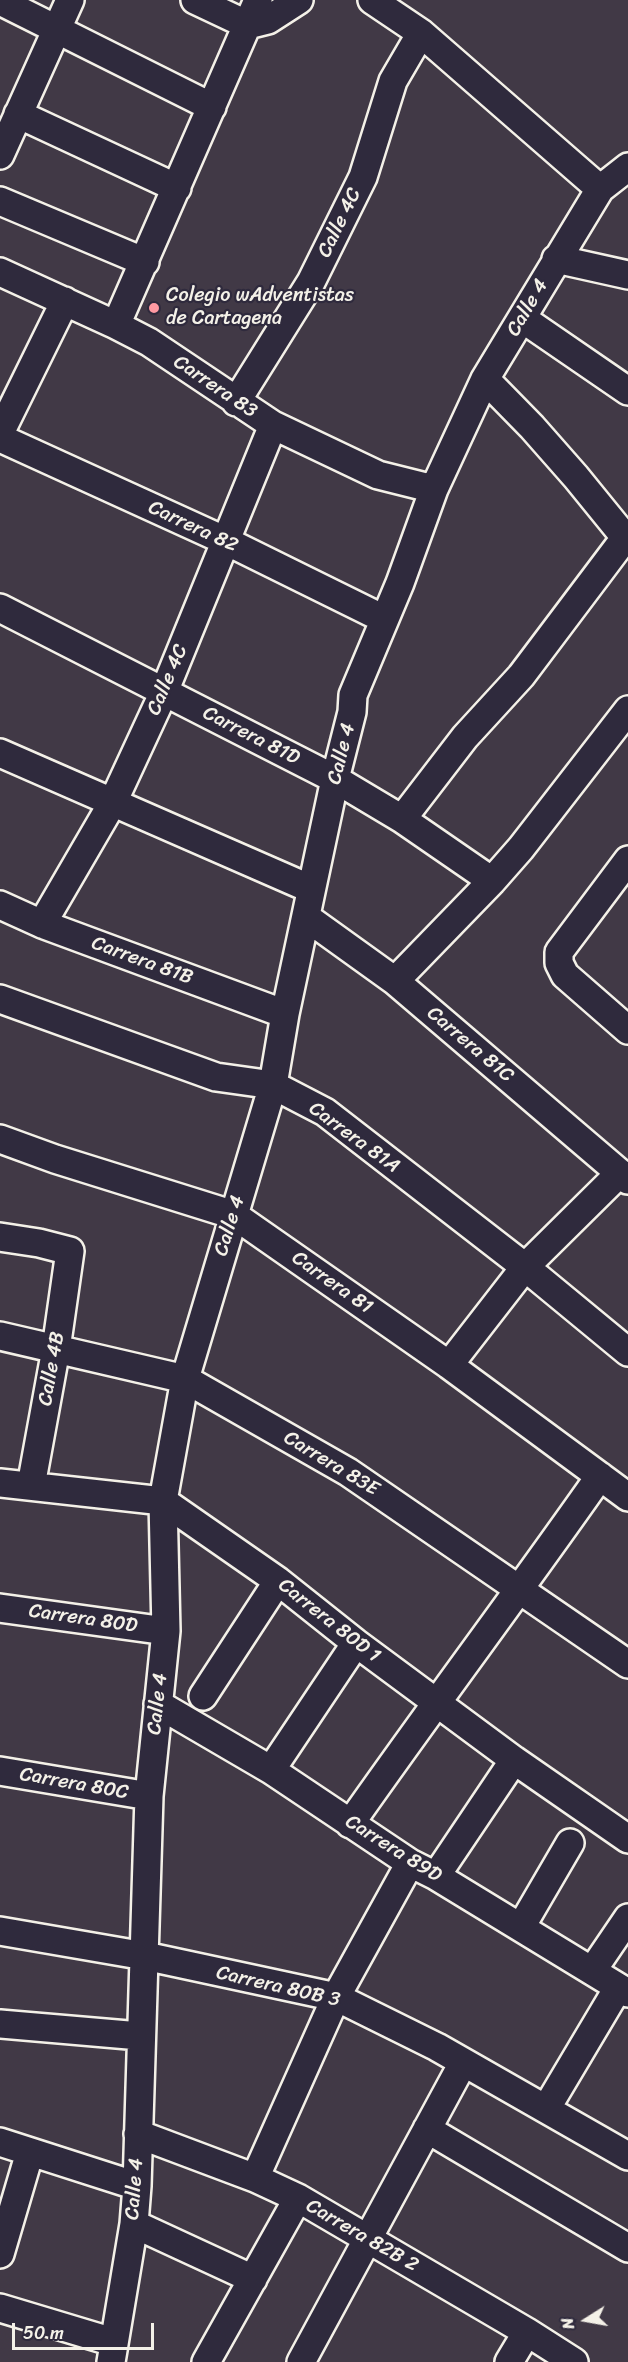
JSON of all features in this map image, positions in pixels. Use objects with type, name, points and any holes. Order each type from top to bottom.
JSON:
[{"type":"street","points":[[0,155],[70,0]]},
{"type":"street","points":[[195,0],[248,25],[268,20],[299,0]]},
{"type":"street","points":[[116,325],[258,0]]},
{"type":"street","points":[[372,0],[422,33],[600,189]]},
{"type":"street","points":[[0,1],[212,107]]},
{"type":"street","name":"Calle 4C","points":[[236,402],[311,282],[363,177],[393,81],[422,33]]},
{"type":"street","points":[[18,114],[177,188]]},
{"type":"street","name":"Calle 4","points":[[112,2352],[134,2224],[145,1956],[148,1796],[166,1631],[163,1501],[185,1379],[273,1085],[311,889],[352,712],[353,694],[400,583],[434,489],[485,379],[600,189],[628,167]]},
{"type":"street","points":[[0,201],[145,262]]},
{"type":"street","points":[[556,259],[628,275]]},
{"type":"street","name":"Carrera 83","points":[[0,272],[149,342],[273,425],[378,475],[434,489]]},
{"type":"street","points":[[0,433],[65,301]]},
{"type":"street","points":[[523,319],[628,391]]},
{"type":"street","points":[[402,819],[465,737],[520,676],[627,539],[532,427],[485,379]]},
{"type":"street","name":"Calle 4C","points":[[42,924],[113,802],[165,692],[273,425]]},
{"type":"street","name":"Carrera 82","points":[[0,438],[226,541],[384,620]]},
{"type":"street","name":"Carrera 81D","points":[[0,608],[335,779],[402,819],[492,881]]},
{"type":"street","points":[[395,981],[521,848],[628,710]]},
{"type":"street","points":[[0,753],[311,889]]},
{"type":"street","points":[[628,860],[559,952],[559,963],[565,975],[628,1029]]},
{"type":"street","name":"Carrera 81B","points":[[0,905],[42,924],[285,1014]]},
{"type":"street","name":"Carrera 81C","points":[[306,917],[395,981],[624,1176]]},
{"type":"street","name":"Carrera 81A","points":[[0,999],[216,1077],[273,1085],[325,1112],[525,1267],[628,1353]]},
{"type":"street","name":"Carrera 81","points":[[0,1139],[55,1159],[234,1215],[449,1365],[628,1497]]},
{"type":"street","points":[[449,1365],[525,1267],[624,1176]]},
{"type":"street","name":"Calle 4B","points":[[0,1237],[70,1251],[56,1349],[31,1486]]},
{"type":"street","name":"Carrera 83E","points":[[0,1336],[185,1379],[348,1472],[628,1664]]},
{"type":"street","points":[[350,1824],[436,1701],[600,1476]]},
{"type":"street","name":"Carrera 80D 1","points":[[0,1483],[163,1501],[278,1581],[356,1643],[514,1760],[628,1839]]},
{"type":"street","points":[[203,1696],[278,1581]]},
{"type":"street","name":"Carrera 80D","points":[[0,1608],[166,1631]]},
{"type":"street","points":[[271,1770],[356,1643]]},
{"type":"street","name":"Carrera 89D","points":[[158,1704],[271,1770],[410,1863],[436,1876],[623,1990]]},
{"type":"street","points":[[436,1876],[514,1760]]},
{"type":"street","name":"Carrera 80C","points":[[0,1771],[148,1796]]},
{"type":"street","points":[[521,1927],[570,1843]]},
{"type":"street","points":[[255,2178],[336,1998],[410,1863]]},
{"type":"street","points":[[592,1971],[628,1918]]},
{"type":"street","name":"Carrera 80B 3","points":[[0,1931],[145,1956],[336,1998],[464,2063],[628,2156]]},
{"type":"street","points":[[546,2109],[623,1990]]},
{"type":"street","points":[[0,2024],[140,2036]]},
{"type":"street","points":[[302,2362],[464,2063]]},
{"type":"street","points":[[427,2129],[628,2248]]},
{"type":"street","name":"Carrera 82B 2","points":[[138,2134],[255,2178],[298,2198],[574,2362]]},
{"type":"street","points":[[0,2142],[136,2186]]},
{"type":"street","points":[[0,2254],[30,2152]]},
{"type":"street","points":[[206,2362],[298,2198]]},
{"type":"street","points":[[134,2224],[253,2279]]},
{"type":"street","points":[[0,2308],[112,2352]]},
{"type":"street","points":[[509,2362],[527,2332]]},
{"type":"place","name":"Colegio wAdventistas de Cartagena","points":[[154,308]]}]
